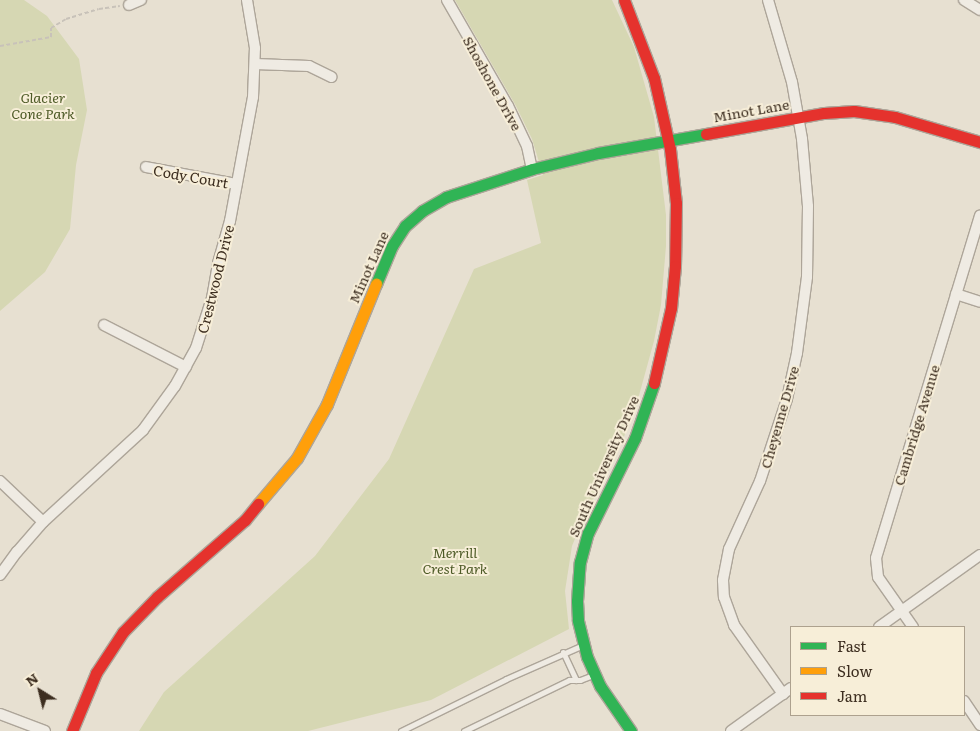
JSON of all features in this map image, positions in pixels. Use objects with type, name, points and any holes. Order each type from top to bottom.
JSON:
[{"type":"street","points":[[129,5],[141,0]]},
{"type":"street","name":"Crestwood Drive","points":[[0,575],[42,522],[143,430],[159,411],[186,367],[203,330],[210,306],[254,97],[253,27],[247,0]]},
{"type":"street","name":"Shoshone Drive","points":[[447,0],[508,106],[526,146],[532,170]]},
{"type":"street","name":"South University Drive","points":[[624,0],[654,78],[667,140],[676,204],[673,289],[667,332],[658,371],[635,438],[592,524],[580,562],[577,601],[583,644],[594,674],[631,731]]},
{"type":"street","name":"Cheyenne Drive","points":[[768,0],[790,74],[798,117],[806,179],[809,250],[805,298],[797,353],[776,436],[760,481],[729,549],[723,580],[724,596],[734,625],[787,691]]},
{"type":"street","points":[[964,0],[980,10]]},
{"type":"street","points":[[255,64],[309,66],[332,77]]},
{"type":"street","name":"Minot Lane","points":[[72,731],[96,673],[123,632],[157,597],[245,520],[297,458],[327,404],[383,265],[405,226],[422,210],[446,197],[532,170],[598,153],[834,112],[874,113],[907,120],[980,142]]},
{"type":"street","name":"Cody Court","points":[[146,167],[236,184]]},
{"type":"street","name":"Cambridge Avenue","points":[[911,626],[878,577],[876,558],[980,215]]},
{"type":"street","points":[[956,294],[980,302]]},
{"type":"street","points":[[104,324],[186,367]]},
{"type":"street","points":[[0,481],[42,522]]},
{"type":"street","points":[[880,626],[980,555]]},
{"type":"street","points":[[731,731],[787,691]]},
{"type":"street","points":[[965,702],[980,725]]},
{"type":"street","points":[[0,714],[45,731]]},
{"type":"lane","points":[[401,731],[583,644]]},
{"type":"lane","points":[[563,652],[576,680]]},
{"type":"lane","points":[[464,731],[568,680],[576,680],[594,674]]},
{"type":"path","points":[[0,46],[51,37],[51,28],[66,19],[99,9],[129,5]]},
{"type":"green space","name":"Glacier Cone Park","points":[[0,0],[24,0],[47,16],[79,59],[87,110],[76,165],[70,229],[45,272],[0,311]]},
{"type":"green space","name":"Merrill Crest Park","points":[[455,0],[612,0],[634,47],[654,117],[666,215],[666,246],[661,305],[654,341],[635,410],[616,456],[583,519],[572,546],[565,591],[569,629],[431,700],[308,731],[139,731],[164,692],[315,556],[389,459],[474,269],[541,243],[527,180],[543,175],[532,139],[516,106]]},
{"type":"traffic: fast","points":[[376,284],[392,246],[405,226],[422,211],[446,197],[532,169],[598,153],[706,134]]},
{"type":"traffic: fast","points":[[631,731],[600,686],[587,657],[578,620],[577,601],[580,562],[588,533],[635,438],[654,383]]},
{"type":"traffic: slow","points":[[258,504],[297,458],[327,404],[376,284]]},
{"type":"traffic: jam","points":[[624,0],[654,78],[670,149],[676,203],[675,266],[671,308],[654,383]]},
{"type":"traffic: jam","points":[[706,134],[824,113],[854,111],[895,117],[980,142]]},
{"type":"traffic: jam","points":[[72,731],[96,673],[123,632],[157,597],[245,520],[258,504]]}]
